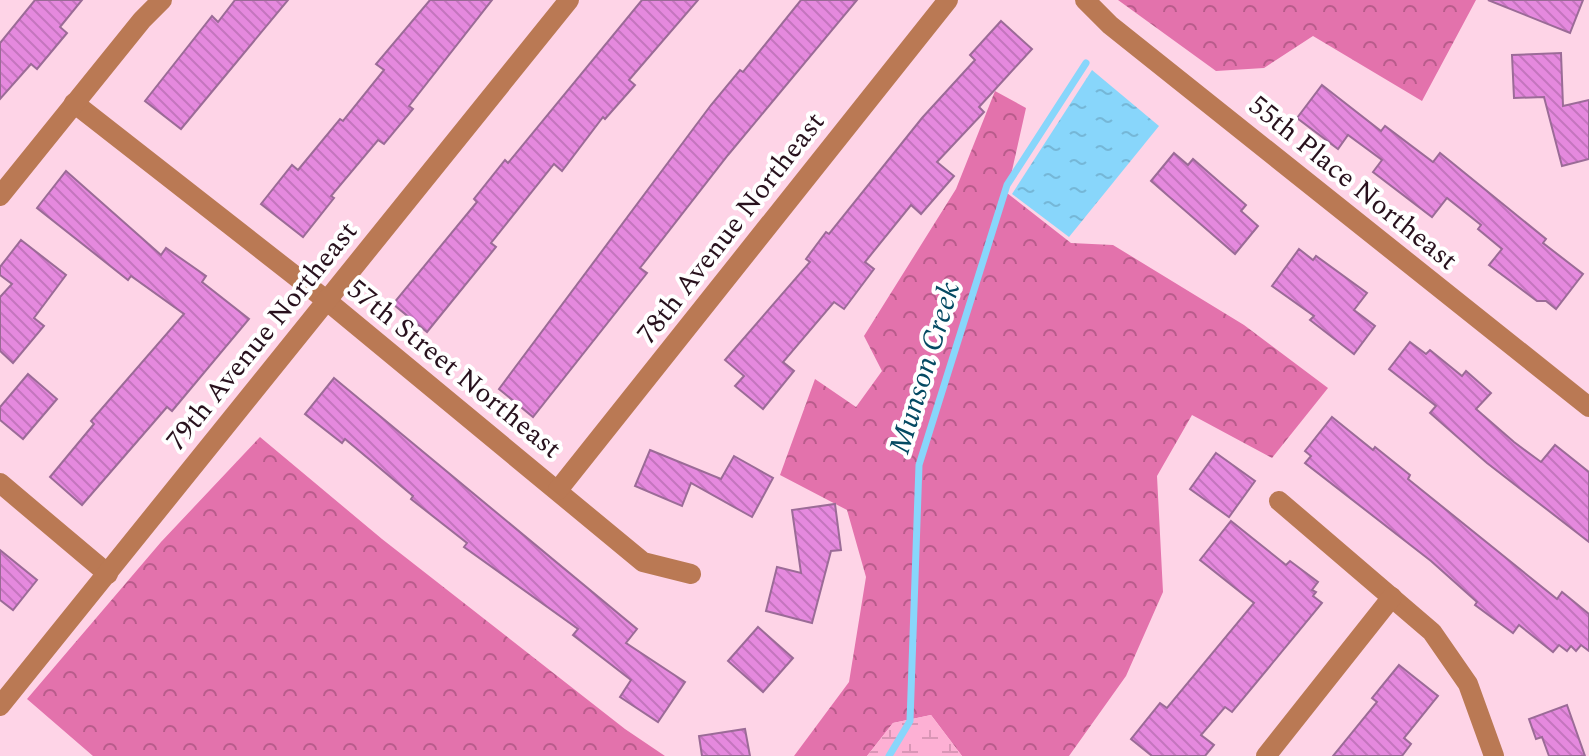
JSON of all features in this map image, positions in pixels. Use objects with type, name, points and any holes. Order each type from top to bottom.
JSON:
[{"type":"street","points":[[0,196],[162,0]]},
{"type":"street","name":"79th Avenue Northeast","points":[[0,706],[569,0]]},
{"type":"street","name":"78th Avenue Northeast","points":[[558,490],[948,0]]},
{"type":"street","name":"55th Place Northeast","points":[[1085,0],[1110,25],[1589,407]]},
{"type":"street","name":"57th Street Northeast","points":[[74,103],[326,300],[643,562],[691,574]]},
{"type":"street","points":[[0,483],[108,574]]},
{"type":"street","points":[[1279,501],[1432,632],[1454,658],[1468,684],[1494,756]]},
{"type":"street","points":[[1266,756],[1392,597]]},
{"type":"green space","points":[[1118,0],[1476,0],[1422,101],[1313,36],[1264,68],[1216,71]]},
{"type":"green space","points":[[995,91],[1026,108],[1007,193],[1071,243],[1113,245],[1244,325],[1328,388],[1272,458],[1192,415],[1157,476],[1163,592],[1126,676],[1069,756],[962,756],[931,715],[893,723],[867,756],[794,756],[849,682],[866,577],[847,510],[780,475],[815,379],[856,407],[882,371],[864,336],[956,189]]},
{"type":"green space","points":[[260,437],[382,539],[625,729],[665,756],[93,756],[27,699],[161,542]]},
{"type":"green space","points":[[931,715],[962,756],[867,756],[893,723]]},
{"type":"water","points":[[1092,70],[1159,126],[1069,237],[1012,194]]},
{"type":"building","points":[[35,0],[82,0],[60,27],[67,33],[37,69],[31,64],[0,99],[0,43]]},
{"type":"building","points":[[235,0],[288,0],[181,129],[145,101],[212,16],[218,22]]},
{"type":"building","points":[[430,0],[492,0],[409,106],[413,109],[384,144],[378,140],[331,196],[334,198],[303,237],[261,204],[292,165],[298,170],[340,119],[343,121],[384,70],[376,64]]},
{"type":"building","points":[[642,0],[698,0],[629,80],[635,85],[605,119],[603,117],[562,171],[554,164],[491,243],[496,247],[427,332],[393,304],[477,202],[474,199],[505,160],[508,163]]},
{"type":"building","points":[[801,0],[857,0],[728,155],[640,268],[647,273],[533,417],[499,389],[711,105],[740,70],[743,72]]},
{"type":"building","points":[[1488,0],[1583,0],[1570,33]]},
{"type":"building","points":[[1001,21],[1032,49],[979,107],[984,112],[937,162],[954,176],[921,214],[911,205],[865,262],[874,269],[844,309],[834,302],[783,362],[794,371],[763,409],[735,386],[744,376],[725,360],[810,262],[806,259],[826,232],[829,234],[922,118],[975,60],[970,55]]},
{"type":"building","points":[[1561,53],[1563,106],[1589,100],[1589,159],[1562,166],[1544,97],[1514,98],[1512,55]]},
{"type":"building","points":[[1322,85],[1381,131],[1385,126],[1433,162],[1440,153],[1546,239],[1543,243],[1583,274],[1556,309],[1546,301],[1537,301],[1489,265],[1502,249],[1478,229],[1481,225],[1447,198],[1432,217],[1373,172],[1382,160],[1348,135],[1338,149],[1297,118]]},
{"type":"building","points":[[1174,153],[1188,165],[1193,159],[1246,205],[1241,211],[1258,226],[1235,254],[1151,181]]},
{"type":"building","points":[[66,171],[161,255],[166,248],[206,276],[202,282],[249,319],[172,411],[167,407],[82,505],[50,477],[94,424],[91,421],[184,314],[131,276],[128,280],[37,208]]},
{"type":"building","points":[[21,240],[66,275],[34,318],[44,326],[13,363],[0,351],[0,297],[12,284],[0,275],[0,267]]},
{"type":"building","points":[[1299,249],[1313,260],[1316,256],[1367,293],[1354,310],[1375,326],[1354,354],[1310,320],[1314,316],[1272,286]]},
{"type":"building","points":[[1410,342],[1426,354],[1430,350],[1462,376],[1466,371],[1491,393],[1476,409],[1541,462],[1555,445],[1589,472],[1589,542],[1487,463],[1430,413],[1436,406],[1389,369]]},
{"type":"building","points":[[28,374],[57,399],[23,439],[0,420],[0,407]]},
{"type":"building","points":[[334,378],[637,629],[626,643],[685,682],[658,722],[620,697],[631,680],[573,635],[578,629],[464,547],[467,543],[411,499],[413,496],[345,439],[342,443],[305,414]]},
{"type":"building","points":[[1332,417],[1410,475],[1408,479],[1557,599],[1562,592],[1589,614],[1589,651],[1581,645],[1576,651],[1571,646],[1567,651],[1559,645],[1553,652],[1519,625],[1513,633],[1475,605],[1477,602],[1431,561],[1305,463],[1311,456],[1305,451]]},
{"type":"building","points":[[650,450],[721,479],[734,456],[773,478],[752,517],[691,483],[682,506],[635,486]]},
{"type":"building","points":[[1216,453],[1255,481],[1229,517],[1190,489]]},
{"type":"building","points":[[835,504],[841,550],[831,551],[812,623],[766,611],[777,567],[801,573],[792,510]]},
{"type":"building","points":[[1231,521],[1286,565],[1290,561],[1318,582],[1312,590],[1316,592],[1313,596],[1322,603],[1232,712],[1225,707],[1201,735],[1214,745],[1205,756],[1152,756],[1131,739],[1160,703],[1167,708],[1254,603],[1200,560]]},
{"type":"building","points":[[0,550],[37,580],[13,610],[0,600]]},
{"type":"building","points":[[758,627],[793,658],[763,692],[728,661]]},
{"type":"building","points":[[1399,665],[1438,696],[1404,738],[1411,744],[1402,756],[1333,756],[1377,702],[1372,698]]},
{"type":"building","points":[[1567,705],[1585,756],[1549,756],[1542,737],[1536,739],[1529,719]]},
{"type":"building","points":[[745,729],[750,756],[702,756],[699,736]]},
{"type":"waterway","name":"Munson Creek","points":[[889,756],[910,721],[919,465],[1007,185],[1086,63]]}]
